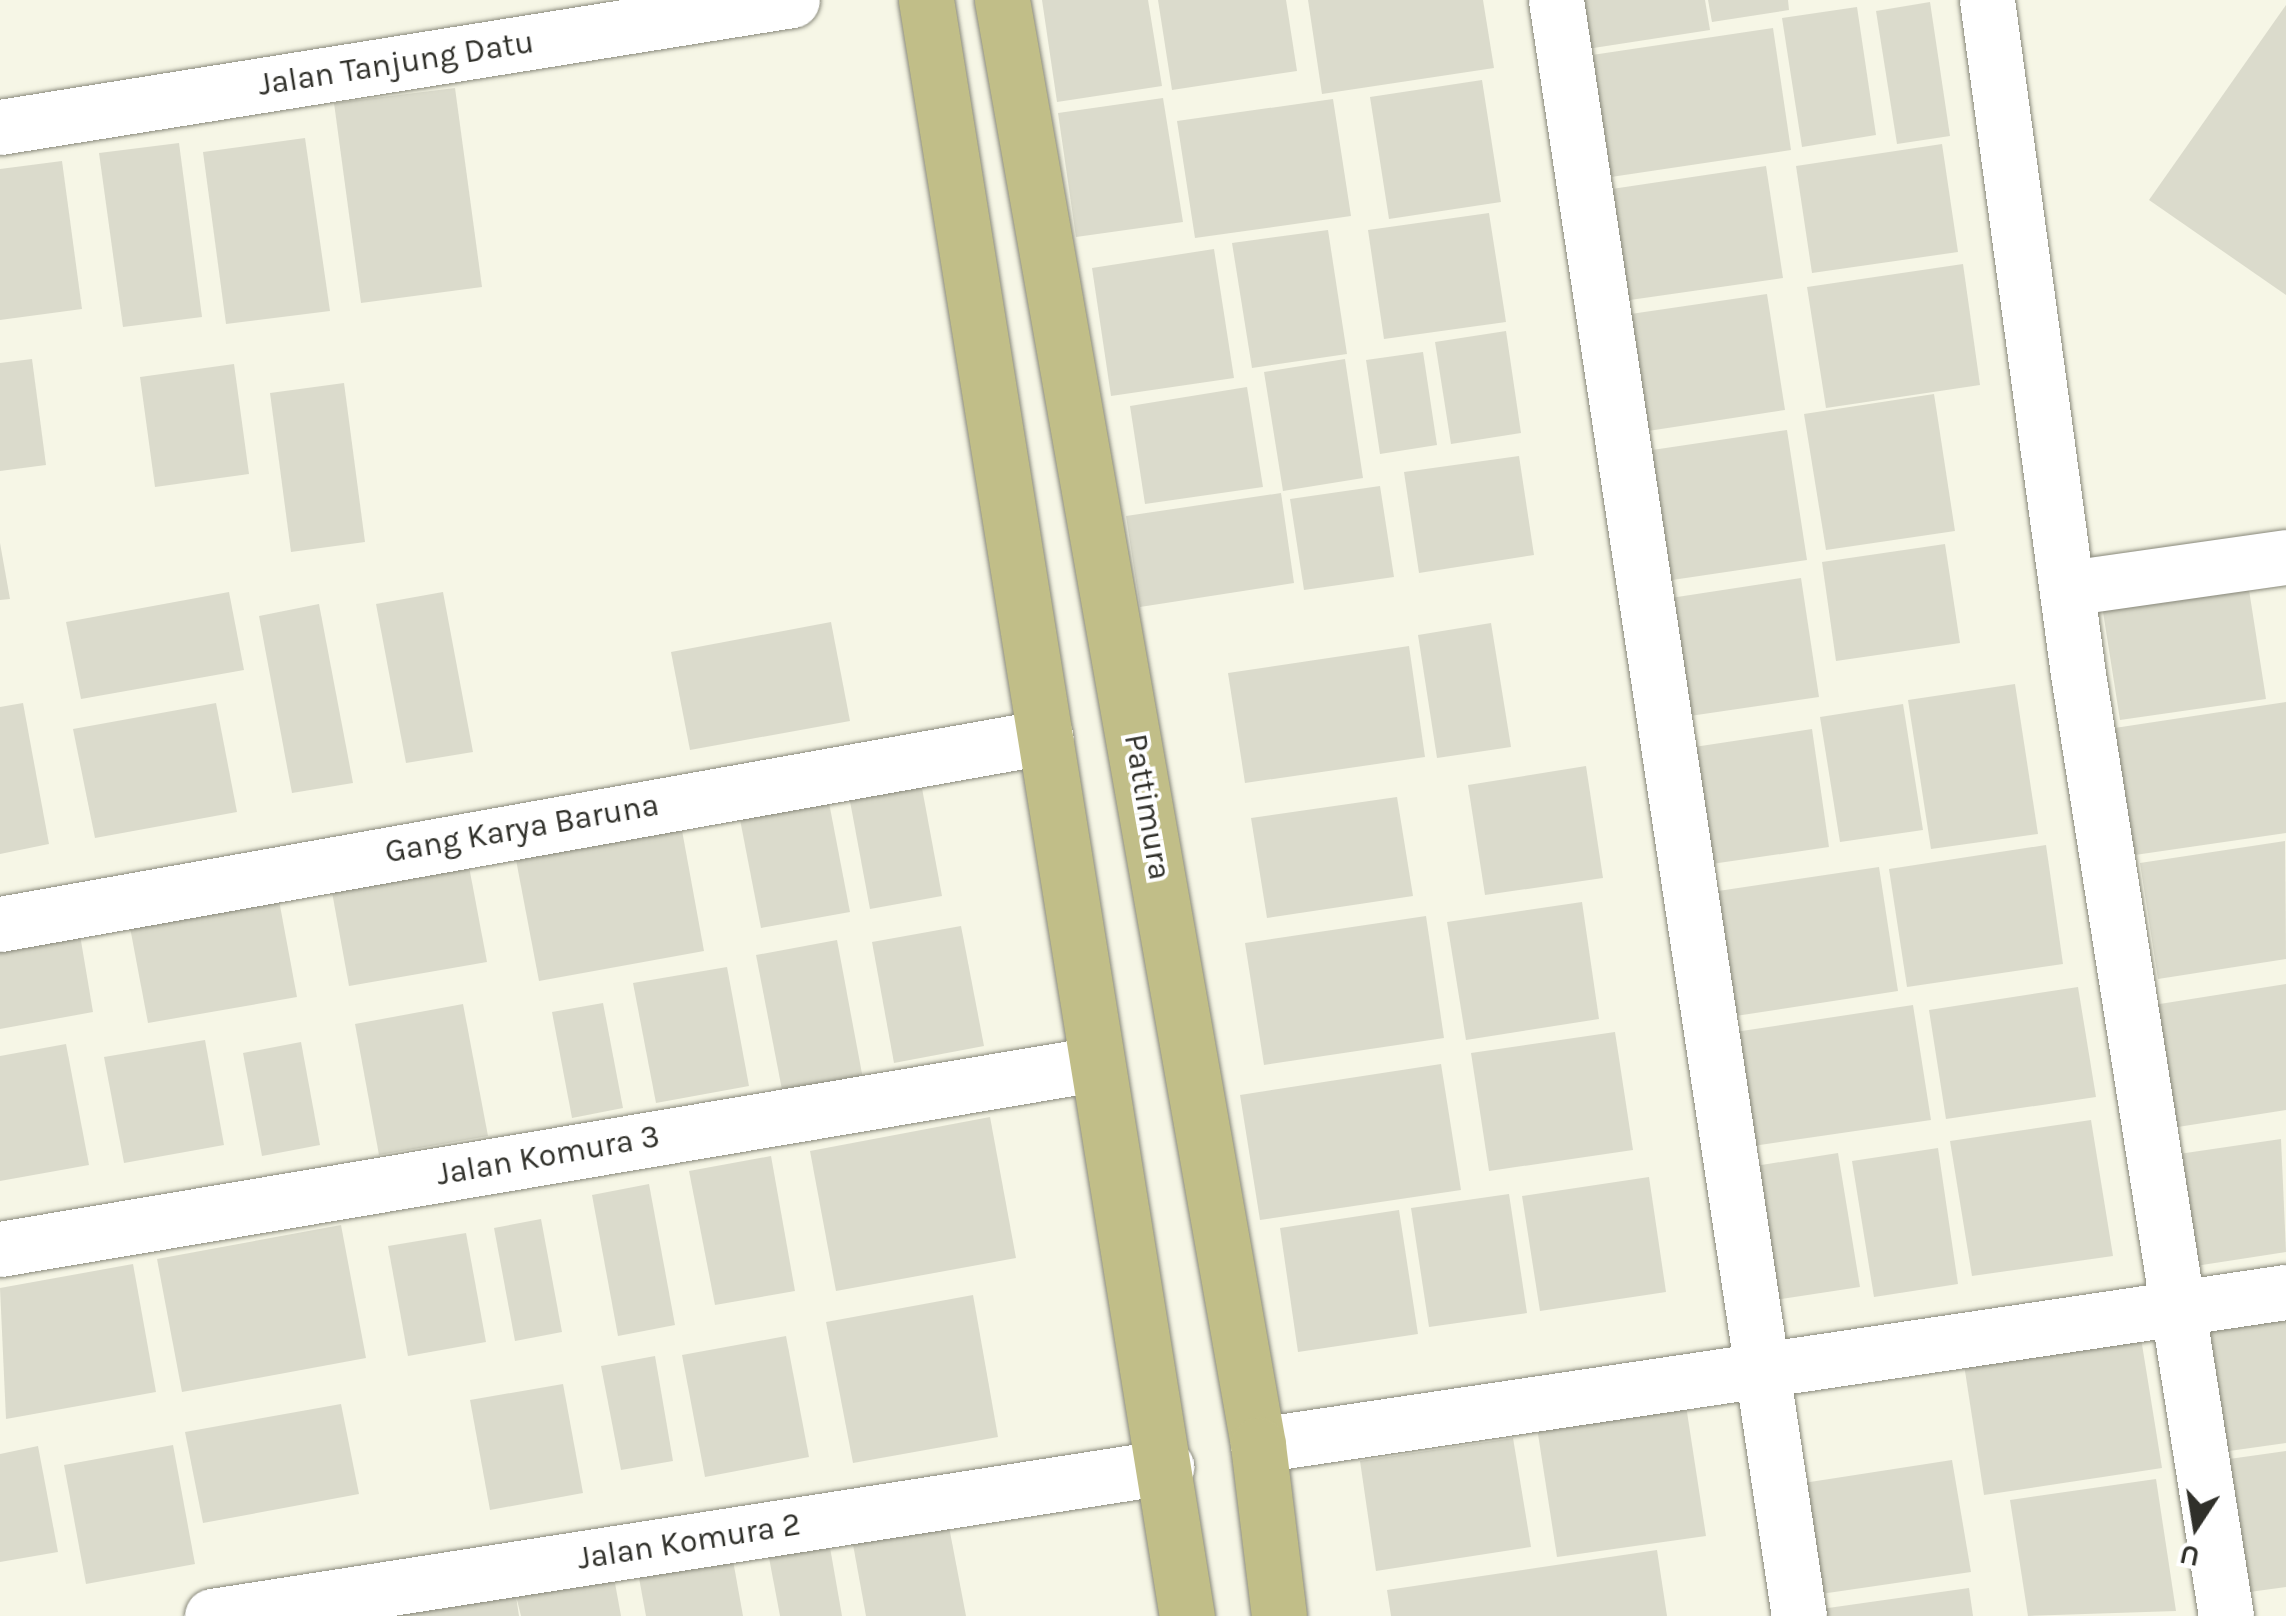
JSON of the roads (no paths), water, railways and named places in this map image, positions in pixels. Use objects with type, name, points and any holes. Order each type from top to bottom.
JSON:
[{"type":"main road","points":[[926,0],[1188,1616]]},
{"type":"main road","name":"Pattimura","points":[[1002,0],[1258,1445],[1278,1616]]},
{"type":"street","name":"Jalan Tanjung Datu","points":[[0,128],[792,0]]},
{"type":"street","points":[[1556,0],[1799,1616]]},
{"type":"street","points":[[1987,0],[2068,588],[2226,1616]]},
{"type":"street","points":[[2068,588],[2286,557]]},
{"type":"street","name":"Gang Karya Baruna","points":[[0,924],[1045,737]]},
{"type":"street","name":"Jalan Komura 3","points":[[0,1249],[1096,1064]]},
{"type":"street","points":[[1258,1445],[1764,1375],[2286,1292]]},
{"type":"street","name":"Jalan Komura 2","points":[[212,1616],[1166,1467]]}]
